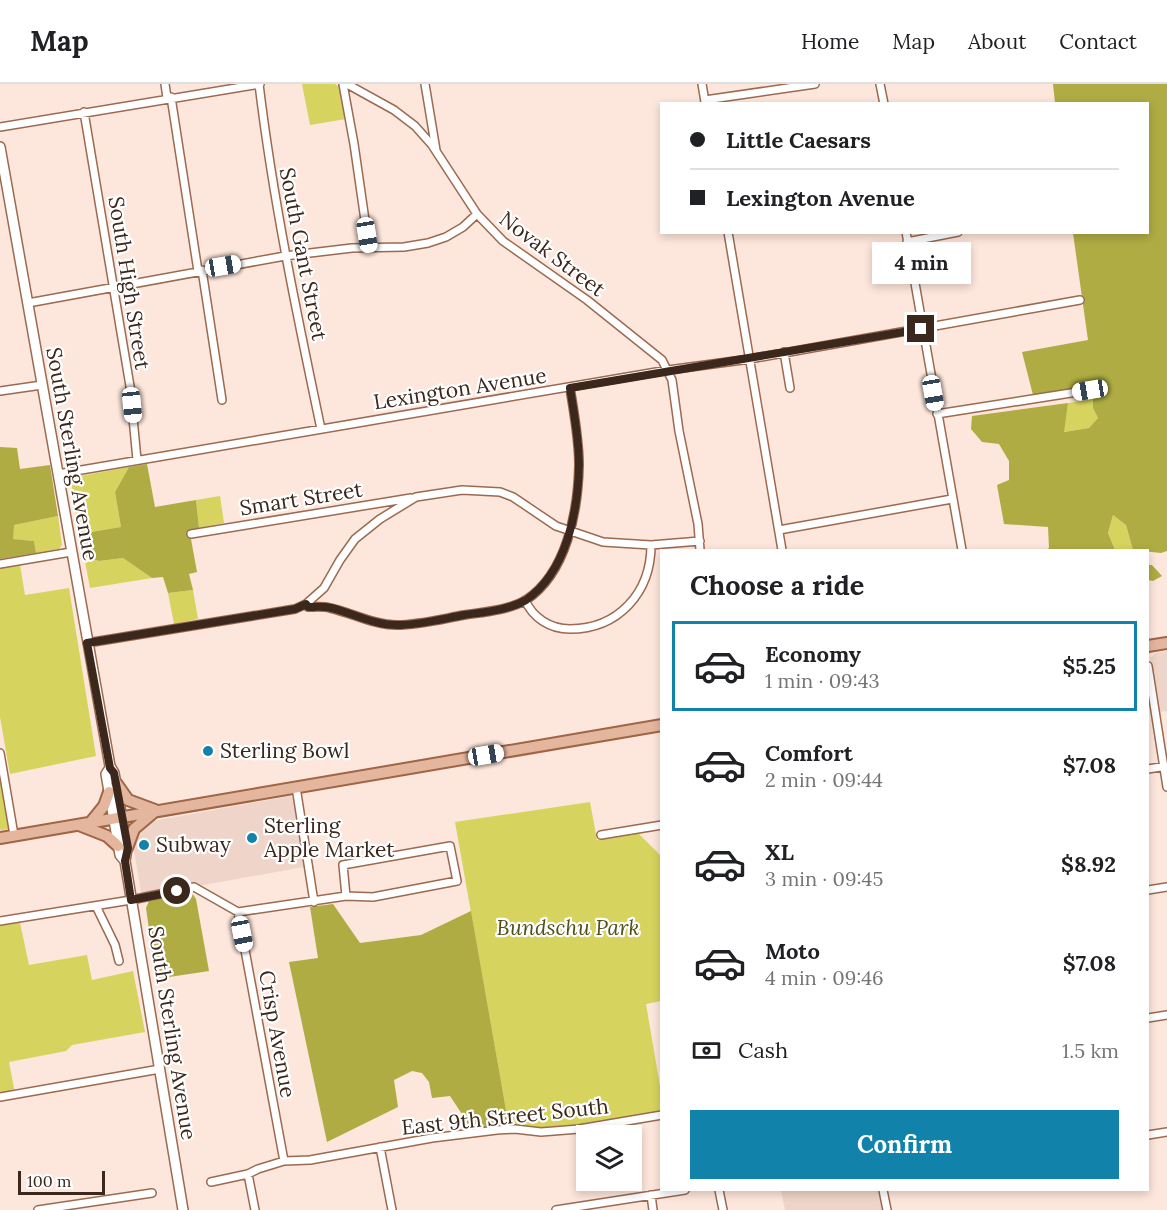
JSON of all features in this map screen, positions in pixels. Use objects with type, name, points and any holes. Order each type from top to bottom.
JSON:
[{"type":"main road","name":"South Sterling Avenue","points":[[0,147],[87,643],[110,768],[114,773],[113,788],[183,1210]]},
{"type":"main road","points":[[1149,646],[1167,642]]},
{"type":"main road","points":[[0,838],[660,725]]},
{"type":"main road","points":[[91,822],[104,806],[113,788],[128,800],[156,811]]},
{"type":"main road","points":[[79,824],[107,836],[123,847],[134,829],[156,811]]},
{"type":"street","points":[[165,84],[222,400]]},
{"type":"street","points":[[0,127],[260,84]]},
{"type":"street","name":"South Gant Street","points":[[260,84],[268,158],[285,256],[321,429]]},
{"type":"street","points":[[345,84],[369,248]]},
{"type":"street","name":"Novak Street","points":[[345,84],[394,110],[415,126],[477,214],[502,241],[587,300],[662,360],[668,370]]},
{"type":"street","points":[[425,84],[436,153]]},
{"type":"street","points":[[702,84],[705,102],[815,84]]},
{"type":"street","points":[[880,84],[884,102]]},
{"type":"street","name":"South High Street","points":[[84,112],[130,386],[137,460]]},
{"type":"street","points":[[28,303],[285,256],[404,247],[428,243],[454,232],[477,214]]},
{"type":"street","points":[[728,234],[782,549]]},
{"type":"street","points":[[906,234],[921,329],[962,549]]},
{"type":"street","points":[[907,242],[948,234]]},
{"type":"street","name":"Lexington Avenue","points":[[58,474],[668,370],[750,359],[1080,300]]},
{"type":"street","points":[[784,352],[790,388]]},
{"type":"street","points":[[668,370],[700,549]]},
{"type":"street","points":[[0,391],[42,385]]},
{"type":"street","points":[[306,604],[308,607],[328,607],[379,623],[397,625],[508,607],[525,600],[545,583],[565,551],[577,489],[579,464],[570,388]]},
{"type":"street","points":[[937,414],[1090,390]]},
{"type":"street","name":"Smart Street","points":[[191,534],[462,490],[500,492],[513,497],[544,519],[569,532],[603,542],[651,545],[700,541]]},
{"type":"street","points":[[87,643],[295,609],[306,604],[324,588],[340,560],[356,539],[380,519],[416,497]]},
{"type":"street","points":[[779,530],[952,499]]},
{"type":"street","points":[[525,600],[536,616],[553,627],[579,629],[606,623],[624,610],[640,590],[648,571],[651,545]]},
{"type":"street","points":[[0,564],[71,552]]},
{"type":"street","points":[[1149,672],[1167,787]]},
{"type":"street","points":[[0,753],[14,835]]},
{"type":"street","points":[[1149,769],[1165,766]]},
{"type":"street","points":[[296,787],[314,902]]},
{"type":"street","points":[[602,835],[660,825]]},
{"type":"street","points":[[0,921],[131,900],[195,887],[238,912],[346,896],[373,897],[457,881],[450,846],[344,866],[346,896]]},
{"type":"street","points":[[1149,890],[1167,887]]},
{"type":"street","points":[[96,906],[115,945],[119,961]]},
{"type":"street","name":"Crisp Avenue","points":[[238,912],[284,1161]]},
{"type":"street","points":[[1149,1018],[1167,1015]]},
{"type":"street","points":[[0,1097],[160,1070]]},
{"type":"street","name":"East 9th Street South","points":[[211,1182],[248,1174],[284,1161],[310,1160],[497,1130],[515,1129],[541,1132],[579,1129],[660,1115]]},
{"type":"street","points":[[1149,1135],[1167,1132]]},
{"type":"street","points":[[380,1147],[392,1210]]},
{"type":"street","points":[[248,1174],[255,1210]]},
{"type":"street","points":[[556,1210],[678,1191]]},
{"type":"street","points":[[719,1191],[723,1210]]},
{"type":"street","points":[[883,1191],[887,1210]]},
{"type":"street","points":[[38,1210],[88,1206],[152,1193]]},
{"type":"street","points":[[651,1195],[653,1210]]},
{"type":"shaded area","points":[[1053,84],[1167,84],[1167,551],[1161,553],[1149,552],[1149,549],[1133,549],[1126,525],[1113,515],[1108,533],[1115,549],[1048,549],[1048,527],[1004,524],[997,485],[1009,480],[1009,461],[999,444],[982,442],[971,429],[972,416],[1068,403],[1064,432],[1089,428],[1098,418],[1093,408],[1093,386],[1033,395],[1022,352],[1088,340],[1073,234],[1149,234],[1149,102],[1055,102]]},
{"type":"shaded area","points":[[0,447],[17,448],[20,469],[50,465],[58,516],[14,525],[13,539],[34,541],[36,553],[0,559]]},
{"type":"shaded area","points":[[147,464],[155,507],[196,500],[199,528],[191,539],[197,572],[189,574],[193,590],[168,593],[163,577],[152,578],[123,558],[99,561],[84,556],[79,534],[121,527],[115,492],[129,467]]},
{"type":"shaded area","points":[[1149,565],[1152,565],[1162,576],[1153,581],[1149,580]]},
{"type":"shaded area","points":[[1167,651],[1167,711],[1159,712],[1150,658],[1155,653]]},
{"type":"shaded area","points":[[290,796],[295,800],[304,867],[148,895],[141,892],[132,839],[148,822]]},
{"type":"shaded area","points":[[192,893],[196,899],[209,971],[156,979],[146,908],[149,901]]},
{"type":"shaded area","points":[[333,904],[360,943],[421,935],[471,911],[509,1127],[468,1130],[466,1120],[450,1096],[432,1098],[429,1082],[422,1073],[412,1071],[394,1080],[398,1107],[327,1142],[289,962],[318,958],[310,907]]},
{"type":"shaded area","points":[[781,1191],[879,1191],[883,1210],[785,1210]]},
{"type":"green space","points":[[302,84],[335,84],[340,87],[346,119],[310,125]]},
{"type":"green space","points":[[1093,399],[1093,408],[1098,418],[1089,428],[1063,432],[1068,403]]},
{"type":"green space","points":[[129,467],[115,492],[121,527],[79,534],[71,482],[75,477]]},
{"type":"green space","points":[[220,496],[224,523],[199,528],[196,500]]},
{"type":"green space","points":[[1113,515],[1126,525],[1133,549],[1115,549],[1108,533]]},
{"type":"green space","points":[[58,516],[62,545],[59,549],[36,553],[34,541],[13,539],[13,525]]},
{"type":"green space","points":[[84,556],[99,561],[123,558],[152,578],[90,588]]},
{"type":"green space","points":[[20,565],[25,595],[69,588],[96,756],[10,774],[0,717],[0,568]]},
{"type":"green space","points":[[193,590],[198,619],[174,624],[168,593]]},
{"type":"green space","points":[[0,764],[10,823],[9,829],[0,830]]},
{"type":"green space","name":"Bundschu Park","points":[[590,802],[597,840],[638,833],[660,855],[660,1001],[646,1004],[660,1086],[660,1113],[589,1125],[540,1130],[509,1127],[455,822]]},
{"type":"green space","points":[[19,918],[29,965],[87,955],[92,980],[133,971],[145,1032],[72,1045],[66,1051],[9,1062],[15,1094],[0,1096],[0,921]]},
{"type":"place","name":"Sterling Bowl","points":[[208,751]]},
{"type":"place","name":"Sterling Apple Market","points":[[252,838]]},
{"type":"place","name":"Subway","points":[[144,845]]},
{"type":"route","points":[[177,891],[131,900],[125,861],[128,848],[114,773],[110,768],[87,643],[295,609],[306,604],[308,607],[328,607],[379,623],[397,625],[508,607],[525,600],[545,583],[565,551],[577,489],[579,464],[570,388],[921,329]]}]
